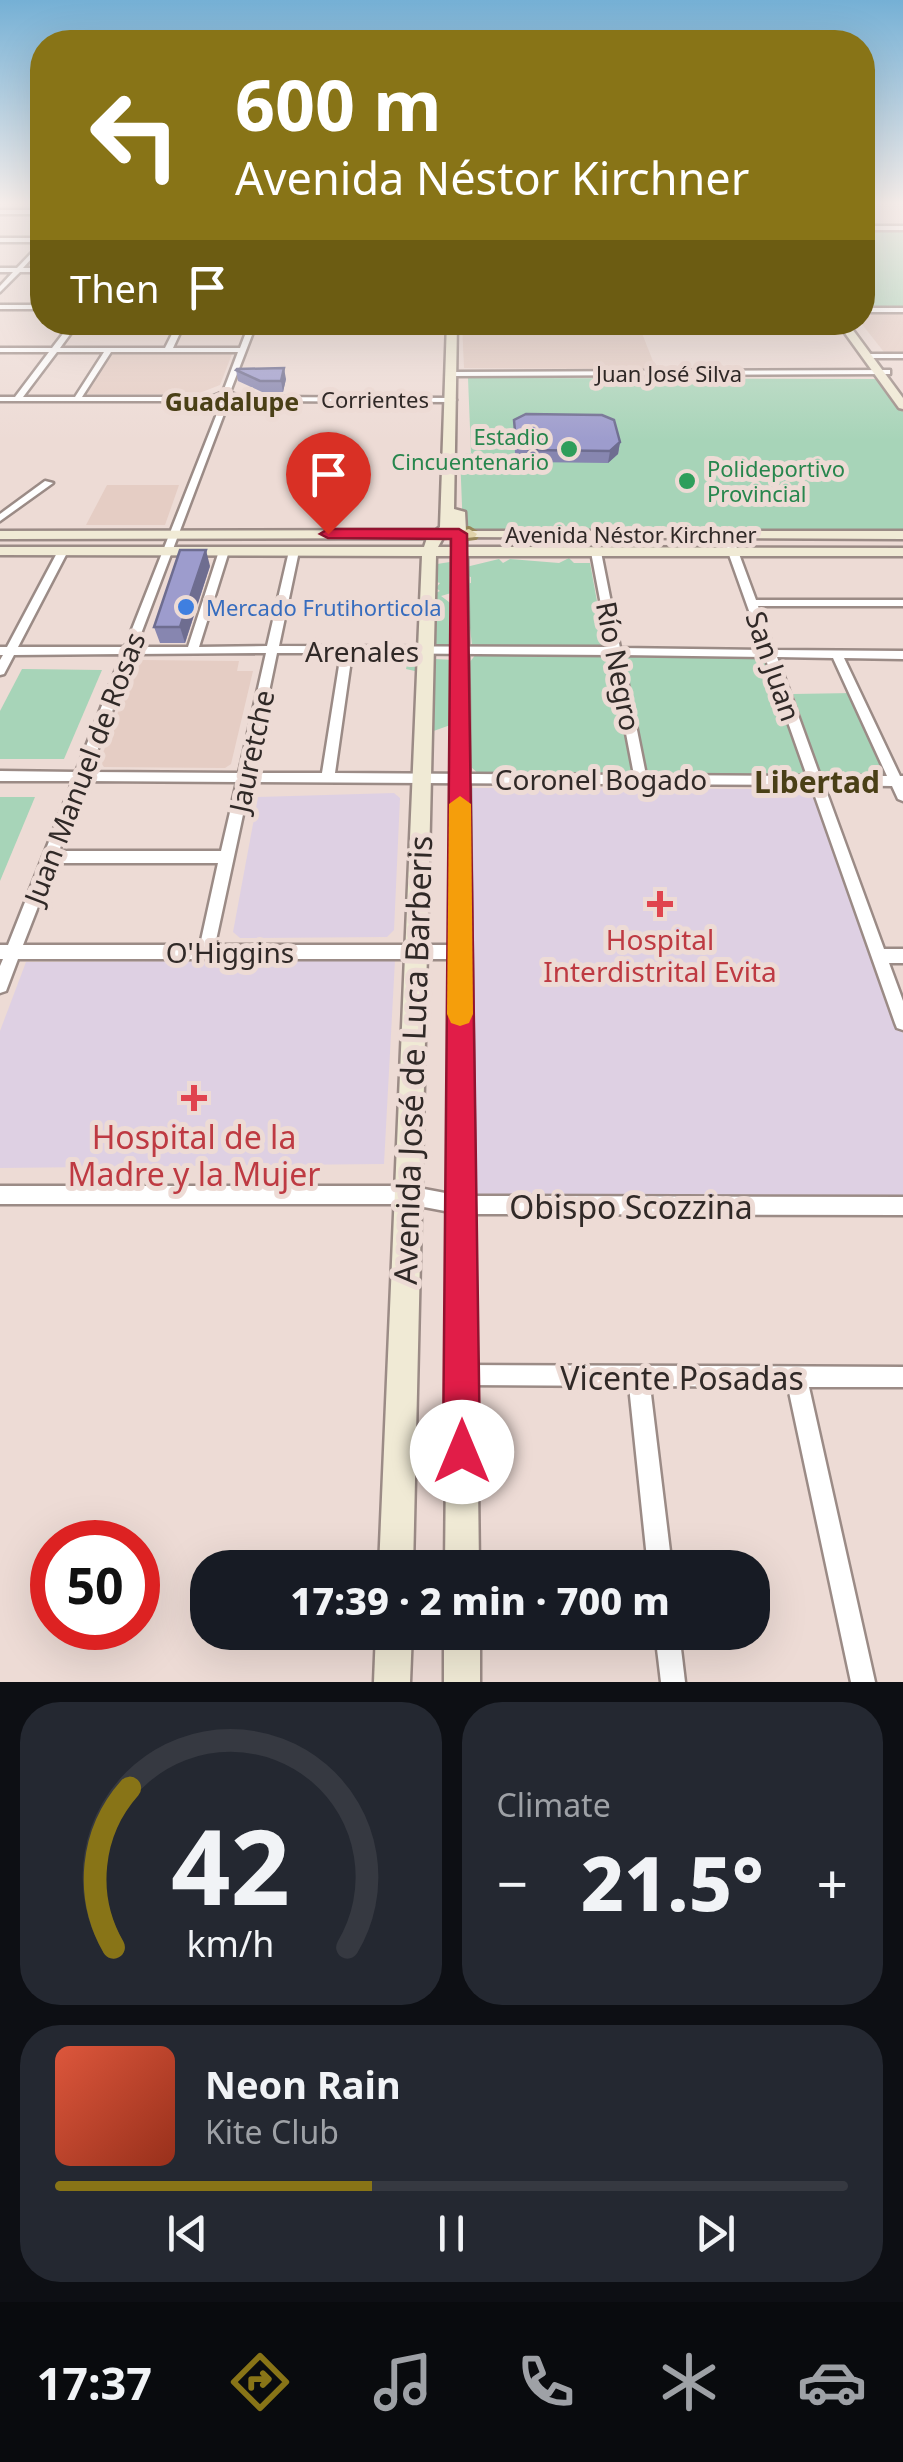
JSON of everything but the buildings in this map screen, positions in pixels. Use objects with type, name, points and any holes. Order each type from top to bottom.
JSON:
[{"type":"main road","points":[[452,335],[452,541]]},
{"type":"main road","points":[[853,335],[903,395]]},
{"type":"main road","points":[[858,335],[871,356]]},
{"type":"main road","points":[[883,372],[903,406]]},
{"type":"main road","name":"Avenida Néstor Kirchner","points":[[0,534],[393,534],[523,552],[903,552]]},
{"type":"main road","points":[[212,534],[201,545],[217,551]]},
{"type":"main road","points":[[391,552],[403,540],[393,534]]},
{"type":"main road","points":[[520,534],[512,543],[523,552]]},
{"type":"main road","name":"Avenida Néstor Kirchner","points":[[0,551],[391,552],[520,534],[903,536]]},
{"type":"main road","name":"Avenida José de Luca Barberis","points":[[452,541],[462,648],[462,1550]]},
{"type":"main road","name":"Avenida José de Luca Barberis","points":[[397,1550],[426,651],[452,541]]},
{"type":"main road","points":[[392,1682],[393,1650]]},
{"type":"main road","points":[[462,1650],[462,1682]]},
{"type":"street","points":[[0,307],[30,307]]},
{"type":"street","points":[[875,310],[903,310]]},
{"type":"street","points":[[17,398],[67,335]]},
{"type":"street","points":[[168,350],[176,335]]},
{"type":"street","points":[[212,400],[226,393],[249,335]]},
{"type":"street","points":[[0,350],[243,350]]},
{"type":"street","points":[[78,399],[109,350]]},
{"type":"street","points":[[871,356],[903,356]]},
{"type":"street","points":[[594,373],[592,367],[602,364]]},
{"type":"street","name":"Juan José Silva","points":[[451,374],[649,369],[883,372]]},
{"type":"street","points":[[226,393],[239,398]]},
{"type":"street","points":[[168,551],[224,405],[239,398]]},
{"type":"street","name":"Corrientes","points":[[239,398],[452,401]]},
{"type":"street","points":[[0,399],[212,400],[224,405]]},
{"type":"street","points":[[0,518],[48,483]]},
{"type":"street","name":"San Juan","points":[[727,535],[903,1023]]},
{"type":"street","points":[[0,671],[5,650],[63,551]]},
{"type":"street","name":"Juan Manuel de Rosas","points":[[0,986],[7,952],[50,857],[168,551]]},
{"type":"street","points":[[192,650],[217,551]]},
{"type":"street","name":"Jauretche","points":[[206,952],[294,552]]},
{"type":"street","name":"Río Negro","points":[[596,552],[640,780]]},
{"type":"street","points":[[752,603],[903,603]]},
{"type":"street","name":"Arenales","points":[[5,650],[272,652],[462,648],[902,657]]},
{"type":"street","points":[[328,778],[347,650]]},
{"type":"street","points":[[837,654],[900,781],[903,796]]},
{"type":"street","name":"Coronel Bogado","points":[[0,776],[900,781]]},
{"type":"street","points":[[50,857],[228,857]]},
{"type":"street","name":"O'Higgins","points":[[7,952],[460,952]]},
{"type":"street","points":[[879,956],[903,956]]},
{"type":"street","name":"Obispo Scozzina","points":[[0,1195],[408,1196],[460,1205],[903,1206]]},
{"type":"street","name":"Vicente Posadas","points":[[461,1375],[903,1377]]},
{"type":"street","points":[[638,1376],[658,1550]]},
{"type":"street","points":[[797,1378],[863,1682]]},
{"type":"street","points":[[669,1650],[673,1682]]},
{"type":"shaded area","points":[[875,314],[903,314],[903,353],[884,352],[871,335],[875,335]]},
{"type":"shaded area","points":[[463,335],[643,335],[656,369],[464,368]]},
{"type":"shaded area","points":[[111,352],[232,354],[220,385],[197,394],[85,394]]},
{"type":"shaded area","points":[[107,485],[179,485],[165,525],[86,525]]},
{"type":"shaded area","points":[[239,661],[237,671],[253,671],[231,764],[225,768],[104,767],[100,761],[136,663]]},
{"type":"shaded area","name":"Hospital Interdistrital Evita","points":[[469,788],[803,789],[814,794],[903,1034],[903,1203],[472,1199]]},
{"type":"shaded area","points":[[394,793],[400,798],[394,930],[387,937],[240,938],[233,932],[258,797]]},
{"type":"shaded area","name":"Hospital de la Madre y la Mujer","points":[[395,960],[384,1164],[0,1168],[0,1031],[26,962]]},
{"type":"green space","points":[[875,283],[903,283],[903,308],[875,308]]},
{"type":"green space","name":"Polideportivo Provincial","points":[[468,378],[879,379],[903,412],[903,531],[463,531],[460,454],[471,453]]},
{"type":"green space","points":[[569,558],[574,563],[590,563],[605,645],[472,645],[465,584],[471,583],[471,577],[466,576],[466,567],[499,559],[503,563],[510,559],[559,563]]},
{"type":"green space","points":[[456,561],[457,580],[452,587],[458,591],[441,596],[453,605],[460,643],[451,648],[431,646],[428,596],[440,591],[436,588],[440,583],[433,581],[431,565]]},
{"type":"green space","points":[[476,654],[611,657],[635,765],[626,775],[481,776],[471,767],[471,734],[464,734],[471,727],[470,678],[463,671]]},
{"type":"green space","points":[[764,656],[811,777],[653,774],[642,768],[623,657]]},
{"type":"green space","points":[[454,660],[456,723],[428,733],[428,694],[435,690],[419,672],[406,669],[408,661]]},
{"type":"green space","points":[[22,669],[102,670],[64,759],[0,759],[0,711]]},
{"type":"green space","points":[[853,693],[890,776],[821,774],[793,694]]},
{"type":"green space","points":[[0,797],[35,797],[0,881]]},
{"type":"slow traffic","points":[[460,804],[460,1014]]},
{"type":"place","name":"Estadio Cincuentenario","points":[[569,449]]},
{"type":"place","name":"Polideportivo Provincial","points":[[687,481]]},
{"type":"place","name":"Mercado Frutihorticola","points":[[186,607]]},
{"type":"place","name":"Hospital Interdistrital Evita","points":[[660,904]]},
{"type":"place","name":"Hospital de la Madre y la Mujer","points":[[194,1098]]},
{"type":"district","name":"Guadalupe","points":[[232,401]]},
{"type":"district","name":"Libertad","points":[[817,781]]},
{"type":"route","points":[[328,534],[459,534],[462,1452]]}]
